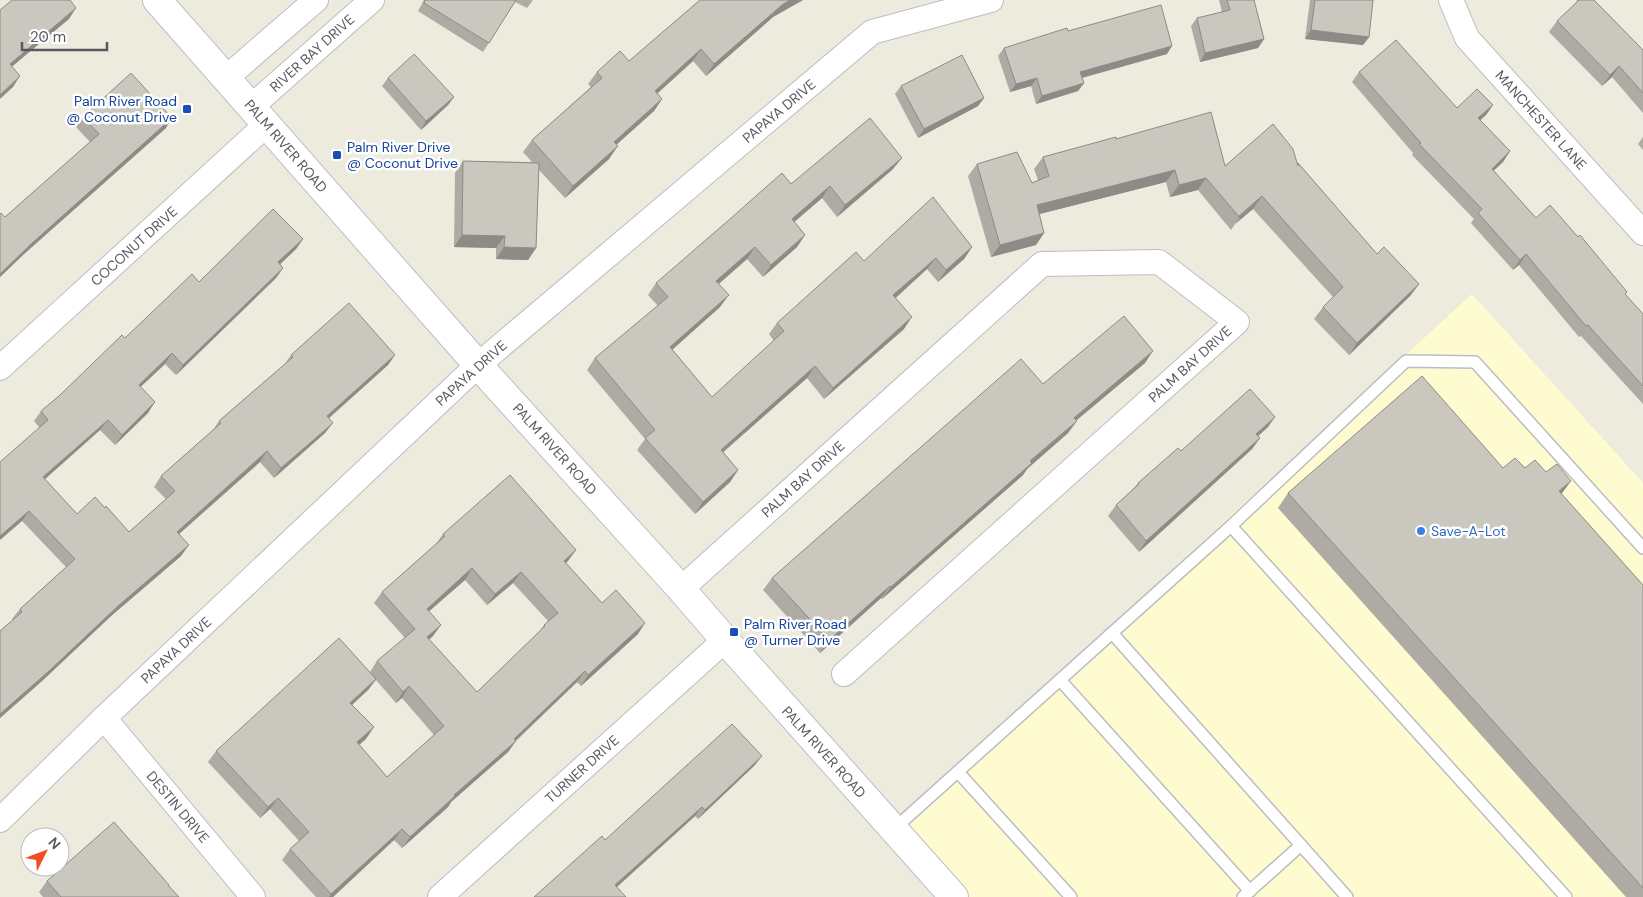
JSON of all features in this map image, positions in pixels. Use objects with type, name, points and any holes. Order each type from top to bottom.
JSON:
[{"type":"street","name":"PALM RIVER ROAD","points":[[157,0],[478,365],[681,589],[954,897]]},
{"type":"street","points":[[226,78],[316,0]]},
{"type":"street","name":"RIVER BAY DRIVE","points":[[259,116],[372,0]]},
{"type":"street","name":"PAPAYA DRIVE","points":[[0,820],[104,718],[478,365],[872,32],[990,0]]},
{"type":"street","name":"MANCHESTER LANE","points":[[1451,0],[1467,38],[1643,233]]},
{"type":"street","name":"COCONUT DRIVE","points":[[0,368],[259,116]]},
{"type":"street","name":"PALM BAY DRIVE","points":[[681,589],[1042,264],[1159,262],[1237,322],[844,674]]},
{"type":"street","name":"TURNER DRIVE","points":[[440,897],[725,640]]},
{"type":"street","name":"DESTIN DRIVE","points":[[104,718],[253,897]]},
{"type":"lane","points":[[894,830],[1230,526],[1406,362],[1476,362],[1643,548]]},
{"type":"lane","points":[[1230,526],[1566,897]]},
{"type":"lane","points":[[1112,633],[1347,897]]},
{"type":"lane","points":[[1060,680],[1246,894],[1301,845]]},
{"type":"lane","points":[[958,772],[1071,897]]},
{"type":"shaded area","points":[[1472,294],[1643,483],[1643,897],[965,897],[897,822]]},
{"type":"building","points":[[12,0],[70,0],[76,8],[10,64],[20,76],[0,95],[0,10]]},
{"type":"building","points":[[425,0],[516,0],[489,43],[424,3]]},
{"type":"building","points":[[700,0],[790,0],[714,64],[701,49],[655,91],[662,99],[614,142],[618,146],[573,186],[532,140],[602,78],[597,72],[620,51],[629,61]]},
{"type":"building","points":[[1227,0],[1254,0],[1264,39],[1205,53],[1197,18],[1230,10]]},
{"type":"building","points":[[1315,0],[1373,0],[1369,37],[1311,30]]},
{"type":"building","points":[[1579,0],[1594,0],[1643,50],[1643,93],[1619,66],[1610,75],[1557,21]]},
{"type":"building","points":[[1161,5],[1172,46],[1080,72],[1084,83],[1042,96],[1037,78],[1016,84],[1004,48],[1067,28],[1068,31]]},
{"type":"building","points":[[1396,40],[1457,108],[1477,89],[1493,105],[1478,118],[1510,151],[1492,169],[1536,218],[1550,205],[1578,237],[1580,235],[1627,292],[1625,294],[1643,314],[1643,386],[1588,325],[1586,326],[1526,254],[1520,260],[1478,213],[1482,209],[1419,144],[1421,143],[1359,72]]},
{"type":"building","points":[[414,54],[454,97],[426,121],[388,78]]},
{"type":"building","points":[[962,55],[984,98],[924,129],[901,86]]},
{"type":"building","points":[[131,73],[172,118],[0,274],[0,214],[5,217],[99,134],[83,117]]},
{"type":"building","points":[[1211,112],[1225,166],[1273,124],[1293,149],[1298,166],[1298,163],[1377,254],[1384,247],[1419,284],[1357,343],[1323,307],[1343,287],[1262,196],[1239,216],[1240,218],[1206,178],[1179,185],[1175,170],[1037,205],[1044,233],[1000,245],[977,164],[1017,152],[1032,183],[1049,176],[1043,157],[1116,137],[1116,139]]},
{"type":"building","points":[[870,118],[902,158],[845,205],[830,186],[792,219],[805,235],[771,265],[755,247],[716,281],[729,295],[670,347],[712,397],[784,331],[777,323],[856,252],[864,261],[933,197],[972,247],[946,270],[936,258],[893,295],[912,317],[833,388],[815,366],[721,450],[738,470],[703,502],[645,438],[655,430],[595,358],[668,297],[656,283],[782,173],[791,184]]},
{"type":"building","points":[[463,161],[539,163],[536,248],[504,247],[505,236],[462,235]]},
{"type":"building","points":[[273,209],[303,239],[278,262],[283,268],[183,365],[172,353],[139,385],[155,402],[122,435],[108,420],[43,477],[77,514],[95,497],[105,508],[106,506],[129,532],[175,491],[161,476],[221,423],[219,421],[293,357],[291,355],[349,303],[395,355],[327,416],[333,423],[281,468],[267,451],[177,532],[189,545],[118,606],[0,714],[0,631],[22,612],[20,609],[75,559],[29,511],[0,536],[0,462],[48,420],[41,411],[122,335],[125,338],[192,274],[199,282]]},
{"type":"building","points":[[1124,316],[1153,351],[1074,418],[1077,421],[1030,461],[1032,463],[829,640],[772,578],[1021,359],[1043,384]]},
{"type":"building","points":[[1422,376],[1503,468],[1515,458],[1525,468],[1535,460],[1546,472],[1557,464],[1571,481],[1559,491],[1643,585],[1643,888],[1288,493]]},
{"type":"building","points":[[1250,389],[1275,417],[1256,434],[1260,438],[1146,541],[1116,505],[1178,448],[1181,451]]},
{"type":"building","points":[[510,475],[576,550],[564,561],[602,603],[616,590],[645,623],[588,675],[585,671],[514,739],[516,741],[454,795],[410,837],[402,829],[331,894],[290,849],[309,832],[278,798],[268,807],[216,751],[339,638],[376,679],[350,703],[374,727],[357,742],[387,777],[444,726],[409,686],[403,692],[377,661],[415,629],[382,592],[445,536],[443,534]],"holes":[[[472,568],[495,594],[521,572],[558,613],[477,692],[427,637],[441,625],[427,609]]]},
{"type":"building","points":[[732,724],[762,756],[705,810],[702,807],[615,885],[626,897],[534,897],[602,836],[605,840]]},
{"type":"building","points":[[114,822],[179,897],[61,897],[47,881],[52,877],[70,877],[70,861]]},
{"type":"place","name":"Palm River Road @ Coconut Drive","points":[[187,109]]},
{"type":"place","name":"Palm River Drive @ Coconut Drive","points":[[337,155]]},
{"type":"place","name":"Save-A-Lot","points":[[1421,531]]},
{"type":"place","name":"Palm River Road @ Turner Drive","points":[[734,632]]}]
